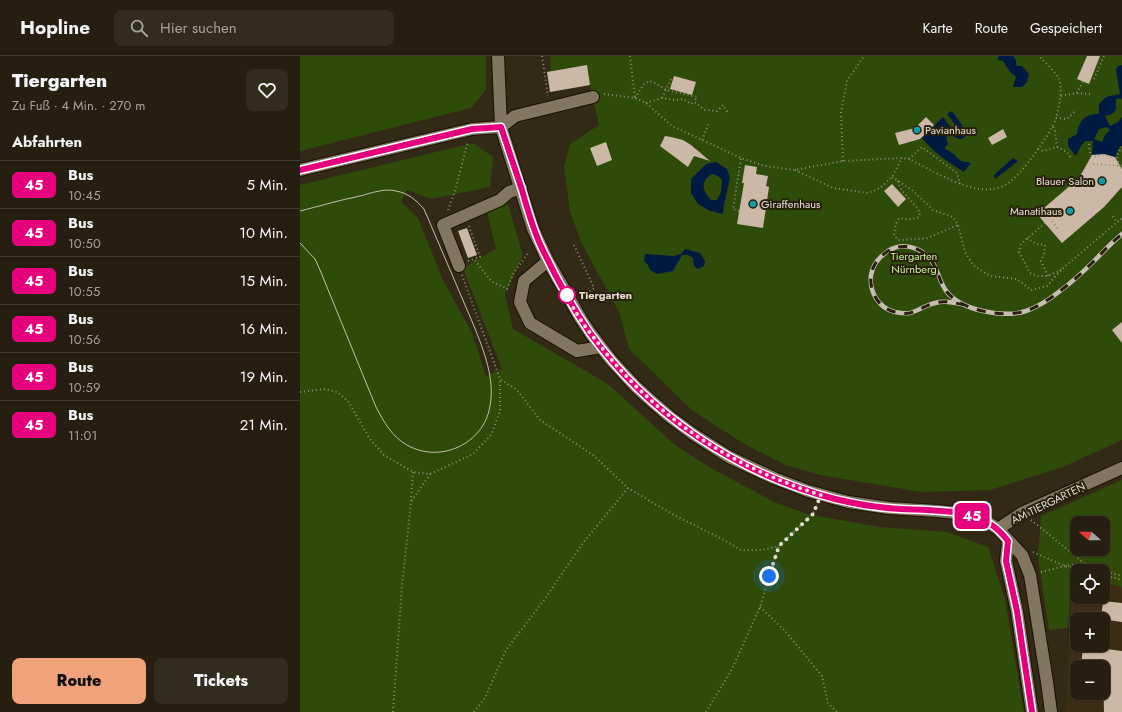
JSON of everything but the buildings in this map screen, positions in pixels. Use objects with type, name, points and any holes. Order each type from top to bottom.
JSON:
[{"type":"street","name":"AM TIERGARTEN","points":[[498,56],[501,127],[534,229],[548,261],[581,319],[611,360],[636,387],[670,417],[693,434],[730,457],[753,469],[821,495],[848,502],[875,506],[967,514],[985,521],[998,529],[1022,513],[1122,468]]},
{"type":"street","points":[[300,170],[472,129],[501,127],[515,116],[593,96]]},
{"type":"street","points":[[463,264],[443,225],[500,200],[509,192],[521,188]]},
{"type":"street","points":[[548,261],[524,281],[520,302],[530,323],[577,351],[601,347]]},
{"type":"street","points":[[998,529],[1022,556],[1030,575],[1051,712]]},
{"type":"street","points":[[1008,541],[1006,561],[1017,611],[1032,712]]},
{"type":"street","points":[[1021,640],[1039,637]]},
{"type":"path","points":[[542,56],[550,106]]},
{"type":"path","points":[[630,56],[635,98]]},
{"type":"path","points":[[843,161],[841,112],[847,81],[864,56]]},
{"type":"path","points":[[794,170],[843,161],[909,158],[960,184],[990,190],[1005,185],[1018,175],[1038,149],[1053,126],[1056,118],[1061,96],[1059,79],[1041,58],[1041,56]]},
{"type":"path","points":[[1094,80],[1104,56]]},
{"type":"path","points":[[662,98],[672,78]]},
{"type":"path","points":[[635,98],[644,84],[649,81],[656,83],[666,90],[697,97],[694,102]]},
{"type":"path","points":[[1077,93],[1082,81]]},
{"type":"path","points":[[1061,96],[1077,93],[1090,94]]},
{"type":"path","points":[[593,96],[606,94],[635,98],[646,103],[672,126],[741,158],[765,166],[794,170],[833,188],[868,193],[880,188],[892,177],[902,158]]},
{"type":"path","points":[[646,103],[662,98],[674,100],[684,99],[691,104],[694,102],[705,110],[716,111],[723,105],[728,113]]},
{"type":"path","points":[[1056,118],[1067,119],[1075,111]]},
{"type":"path","points":[[702,140],[709,123]]},
{"type":"path","points":[[1053,126],[1055,131],[1056,147]]},
{"type":"path","points":[[443,225],[455,191],[472,129]]},
{"type":"path","points":[[1089,144],[1090,154],[1093,157],[1104,155],[1117,158]]},
{"type":"path","points":[[909,158],[922,147],[957,173],[960,184]]},
{"type":"path","points":[[1038,149],[1043,151],[1056,147],[1067,152],[1072,158]]},
{"type":"path","points":[[1093,164],[1120,166],[1117,155],[1122,147]]},
{"type":"path","points":[[739,210],[733,209],[741,158]]},
{"type":"path","points":[[892,177],[912,190],[933,210],[953,217],[958,225],[965,252],[973,265],[990,276],[1017,279],[1031,290],[1047,286],[1062,269],[1122,218]]},
{"type":"path","points":[[898,180],[899,186],[920,213],[919,217],[914,219],[897,219],[894,235],[898,240],[927,238],[958,225]]},
{"type":"path","points":[[411,502],[430,474],[473,454],[491,435],[500,411],[500,379],[485,339],[463,264],[480,256],[465,215]]},
{"type":"path","points":[[1113,216],[1117,223]]},
{"type":"path","points":[[1052,221],[1058,229]]},
{"type":"path","points":[[1045,223],[1021,244],[1019,252],[1030,273],[1038,276],[1048,276],[1062,269]]},
{"type":"path","points":[[1027,238],[1036,244],[1045,245],[1044,254],[1041,261],[1048,276]]},
{"type":"path","points":[[574,245],[594,288],[584,295]]},
{"type":"path","points":[[474,259],[491,281],[507,289],[514,274],[528,252]]},
{"type":"path","points":[[500,379],[517,390],[540,420],[593,455],[628,488],[672,514],[722,538],[741,550],[762,550],[779,546]]},
{"type":"path","points":[[300,392],[325,388],[337,392],[348,401],[370,439],[384,455],[413,472],[430,474]]},
{"type":"path","points":[[393,712],[402,586],[413,472]]},
{"type":"path","points":[[474,712],[484,698],[506,650],[544,600],[583,543],[628,488]]},
{"type":"path","points":[[706,712],[732,669],[760,607],[779,546],[813,514],[821,495]]},
{"type":"path","points":[[1022,513],[1084,563]]},
{"type":"path","points":[[1030,550],[1070,567]]},
{"type":"path","points":[[1030,575],[1084,563]]},
{"type":"path","points":[[1110,573],[1122,576]]},
{"type":"path","points":[[1110,577],[1122,580]]},
{"type":"path","points":[[760,607],[786,632],[822,676],[828,703],[837,712]]},
{"type":"shaded area","points":[[1110,584],[1122,587],[1122,712],[1066,712],[1070,602],[1070,604],[1110,604]]},
{"type":"green space","points":[[300,56],[486,56],[486,90],[471,108],[300,151]]},
{"type":"green space","name":"Tiergarten Nürnberg","points":[[550,56],[1122,56],[1122,440],[1063,467],[990,490],[922,492],[820,475],[786,465],[746,445],[693,411],[629,349],[620,314],[581,242],[570,212],[564,167],[570,144],[599,125],[590,85],[550,92],[547,72],[551,71]]},
{"type":"green space","points":[[473,143],[493,157],[490,187],[431,199],[407,190],[401,202],[418,218],[443,280],[472,333],[486,376],[502,369],[463,268],[496,249],[487,212],[508,204],[523,256],[505,294],[513,329],[608,384],[675,445],[709,467],[774,502],[807,514],[879,527],[947,532],[988,547],[1005,599],[1024,712],[300,712],[300,185]]},
{"type":"green space","points":[[1122,480],[1122,587],[1110,584],[1110,564],[1070,564],[1068,628],[1049,630],[1038,558],[1041,516]]},
{"type":"water","points":[[999,56],[1013,56],[1016,60],[1016,65],[1022,66],[1029,74],[1027,82],[1022,87],[1013,87],[1016,76],[1010,72],[1003,61],[997,60]]},
{"type":"water","points":[[1122,65],[1122,100],[1121,98],[1116,99],[1116,108],[1114,113],[1105,116],[1110,126],[1118,122],[1122,117],[1122,146],[1120,146],[1115,157],[1092,155],[1093,141],[1085,141],[1076,156],[1068,146],[1068,139],[1077,134],[1079,125],[1086,117],[1099,114],[1099,104],[1106,97],[1120,94],[1116,70],[1118,66]],"holes":[[[1107,127],[1110,130],[1105,135],[1102,142],[1094,139],[1099,129]]]},
{"type":"water","points":[[952,111],[962,125],[963,131],[960,131],[947,114]]},
{"type":"water","points":[[943,117],[956,134],[968,134],[962,139],[948,135],[946,138],[948,144],[945,147],[945,149],[961,161],[971,163],[964,172],[931,148],[922,138]]},
{"type":"water","points":[[1013,158],[1018,161],[995,179],[994,175]]},
{"type":"water","points":[[716,162],[727,169],[730,178],[723,214],[710,211],[698,204],[691,193],[691,179],[706,164]],"holes":[[[712,174],[718,176],[722,180],[721,192],[717,200],[711,200],[704,190],[704,183]]]},
{"type":"water","points":[[685,249],[700,253],[705,261],[704,266],[698,269],[694,266],[693,258],[688,255],[682,255],[673,271],[657,274],[650,270],[644,261],[645,254],[674,256],[681,254]]},
{"type":"tram line","points":[[300,211],[382,190],[392,190],[408,195],[424,209],[478,336],[490,375],[490,406],[486,419],[479,431],[470,440],[459,447],[446,451],[433,452],[420,450],[407,445],[397,438],[385,424],[376,407],[315,259],[300,243]]},
{"type":"railway","points":[[965,305],[950,302],[939,302],[910,313],[901,313],[889,310],[879,303],[873,293],[871,281],[873,267],[879,258],[894,248],[914,248],[920,250],[930,259],[936,268],[945,289],[954,299],[963,304],[984,311],[1006,314],[1017,313],[1035,307],[1056,294],[1082,273],[1122,234]]},
{"type":"bus line","name":"45","points":[[300,170],[472,129],[501,127],[540,244],[581,319],[611,360],[636,387],[681,426],[709,445],[753,469],[808,491],[834,499],[872,506],[967,514],[980,518],[989,523],[1003,534],[1008,541],[1006,561],[1017,611],[1032,712]]},
{"type":"place","name":"Pavianhaus","points":[[917,130]]},
{"type":"place","name":"Blauer Salon","points":[[1102,181]]},
{"type":"place","name":"Giraffenhaus","points":[[753,204]]},
{"type":"place","name":"Manatihaus","points":[[1070,211]]},
{"type":"place","name":"Tiergarten","points":[[567,295]]},
{"type":"route","points":[[567,295],[591,334],[611,360],[636,387],[670,417],[709,445],[741,463],[774,478],[821,495],[813,514],[779,546],[769,576]]}]
